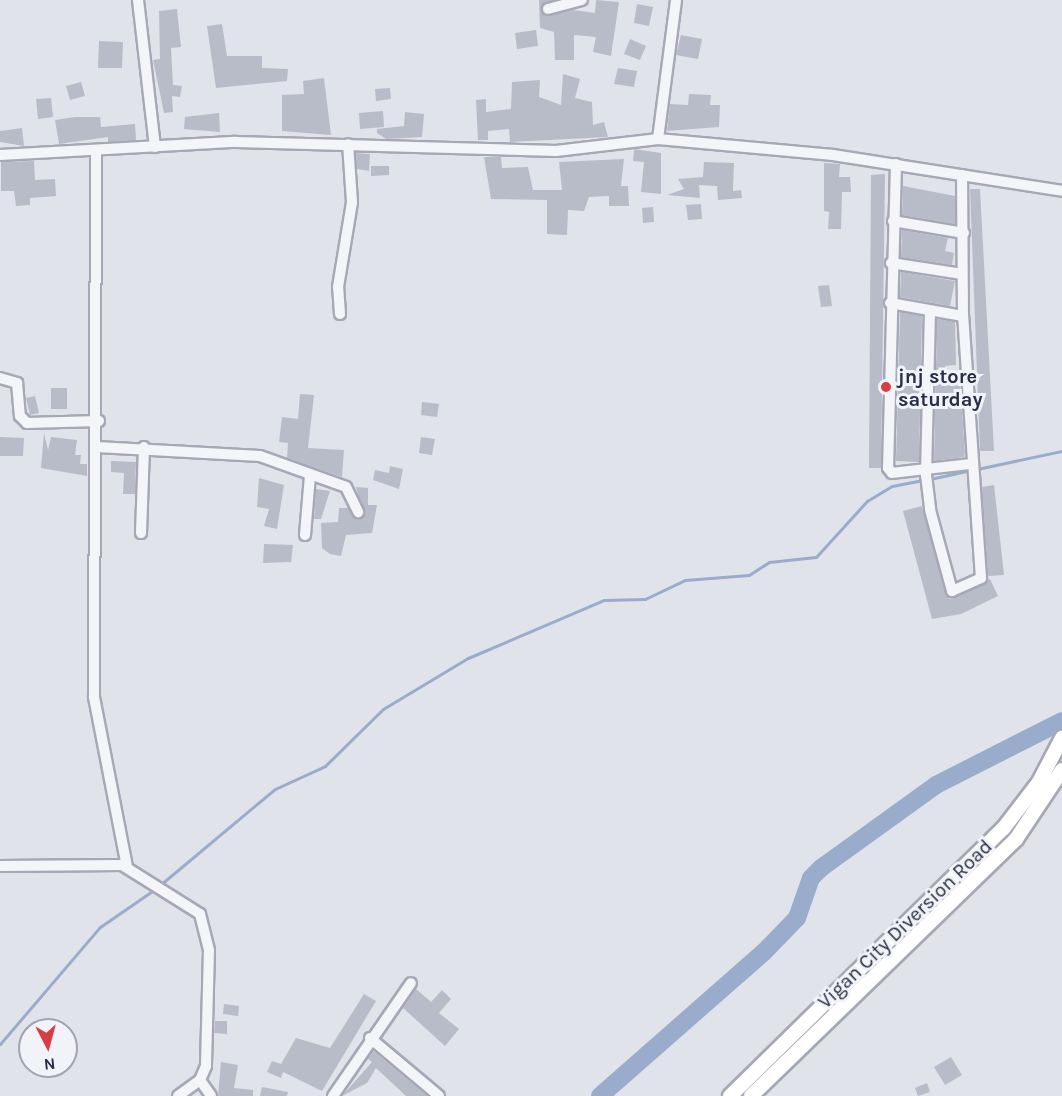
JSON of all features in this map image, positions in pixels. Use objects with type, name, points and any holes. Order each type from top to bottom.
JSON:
[{"type":"main road","name":"Vigan City Diversion Road","points":[[730,1096],[1003,829],[1033,791],[1062,738]]},
{"type":"main road","name":"Vigan City Diversion Road","points":[[751,1096],[1016,839],[1062,770]]},
{"type":"street","points":[[138,0],[155,147]]},
{"type":"street","points":[[548,9],[582,0]]},
{"type":"street","points":[[658,139],[676,0]]},
{"type":"street","points":[[0,155],[155,147],[348,144],[556,152],[658,139],[896,164],[1062,191]]},
{"type":"street","points":[[340,314],[338,287],[352,202],[348,144]]},
{"type":"street","points":[[96,151],[99,421],[92,511],[94,697],[127,867]]},
{"type":"street","points":[[896,164],[891,263],[888,468],[892,473],[926,472],[970,466]]},
{"type":"street","points":[[930,310],[926,472],[952,591],[981,578],[970,466],[963,316],[962,175]]},
{"type":"street","points":[[893,221],[964,233]]},
{"type":"street","points":[[891,263],[962,274]]},
{"type":"street","points":[[890,303],[963,316]]},
{"type":"street","points":[[0,378],[17,383],[20,416],[27,423],[99,421]]},
{"type":"street","points":[[97,447],[144,447],[260,456],[310,476],[346,487],[358,512]]},
{"type":"street","points":[[141,533],[144,447]]},
{"type":"street","points":[[305,535],[310,476]]},
{"type":"street","points":[[0,866],[127,867],[200,914],[209,950],[206,1065],[200,1080],[178,1096]]},
{"type":"street","points":[[333,1096],[370,1038],[411,983]]},
{"type":"street","points":[[370,1038],[440,1096]]},
{"type":"street","points":[[200,1080],[211,1096]]},
{"type":"building","points":[[539,0],[553,0],[541,6],[547,16],[573,10],[595,13],[596,0],[619,2],[611,56],[593,52],[596,37],[574,35],[574,60],[555,60],[554,32],[540,28]]},
{"type":"building","points":[[637,4],[653,7],[649,26],[634,23]]},
{"type":"building","points":[[177,9],[181,47],[171,48],[173,85],[182,86],[180,97],[172,96],[173,112],[164,113],[153,60],[160,59],[159,11]]},
{"type":"building","points":[[222,24],[227,56],[262,56],[262,68],[288,69],[287,81],[216,88],[207,26]]},
{"type":"building","points":[[536,30],[538,46],[517,49],[515,33]]},
{"type":"building","points":[[681,35],[702,39],[698,59],[676,55]]},
{"type":"building","points":[[630,39],[646,46],[640,60],[624,54]]},
{"type":"building","points":[[99,41],[123,42],[122,68],[98,68]]},
{"type":"building","points":[[618,68],[637,71],[634,87],[614,84]]},
{"type":"building","points":[[563,74],[580,79],[575,98],[592,102],[593,125],[604,122],[608,137],[510,142],[509,129],[488,131],[488,140],[478,140],[476,100],[486,99],[486,112],[511,109],[512,82],[540,80],[539,97],[561,105]]},
{"type":"building","points":[[324,78],[331,135],[282,131],[282,95],[304,94],[303,81]]},
{"type":"building","points":[[81,82],[85,96],[70,100],[66,86]]},
{"type":"building","points":[[390,88],[391,99],[376,101],[375,89]]},
{"type":"building","points":[[689,94],[711,95],[710,105],[720,105],[719,127],[667,131],[670,104],[688,105]]},
{"type":"building","points":[[51,98],[53,117],[38,119],[36,99]]},
{"type":"building","points":[[383,111],[384,127],[360,129],[359,113]]},
{"type":"building","points":[[405,112],[424,114],[422,137],[386,139],[377,133],[377,129],[404,126]]},
{"type":"building","points":[[219,113],[220,132],[184,129],[185,117]]},
{"type":"building","points":[[100,117],[101,127],[135,124],[136,140],[108,142],[108,137],[59,144],[55,120]]},
{"type":"building","points":[[22,128],[24,146],[0,142],[0,131]]},
{"type":"building","points":[[634,149],[661,153],[661,194],[641,192],[644,162],[633,161]]},
{"type":"building","points":[[356,153],[370,154],[369,171],[357,169]]},
{"type":"building","points":[[484,157],[501,157],[502,168],[528,167],[533,190],[562,190],[559,162],[624,159],[621,186],[628,186],[629,206],[609,206],[609,196],[589,197],[584,211],[568,210],[567,235],[547,234],[547,200],[491,199]]},
{"type":"building","points":[[34,161],[35,180],[55,179],[56,196],[30,198],[30,205],[16,206],[14,191],[1,191],[1,162]]},
{"type":"building","points":[[704,162],[734,163],[733,191],[741,190],[742,198],[718,200],[717,186],[699,185],[700,198],[667,195],[684,189],[678,179],[703,177]]},
{"type":"building","points":[[824,163],[840,164],[839,177],[850,177],[851,192],[842,192],[841,229],[828,229],[829,212],[824,211]]},
{"type":"building","points":[[371,166],[389,166],[389,175],[371,176]]},
{"type":"building","points":[[885,174],[881,468],[869,468],[871,175]]},
{"type":"building","points":[[903,186],[955,196],[955,224],[902,215]]},
{"type":"building","points":[[970,189],[980,189],[994,451],[980,451]]},
{"type":"building","points":[[701,204],[702,219],[688,220],[686,205]]},
{"type":"building","points":[[653,207],[654,222],[643,223],[642,208]]},
{"type":"building","points":[[902,230],[948,238],[945,251],[954,253],[952,265],[901,257]]},
{"type":"building","points":[[901,272],[955,281],[950,306],[900,297]]},
{"type":"building","points":[[829,285],[832,306],[821,307],[818,286]]},
{"type":"building","points":[[900,312],[922,316],[919,462],[896,461]]},
{"type":"building","points":[[937,319],[955,322],[956,365],[945,366],[945,385],[960,385],[965,452],[964,457],[934,461]]},
{"type":"building","points":[[51,388],[67,388],[67,409],[51,409]]},
{"type":"building","points":[[300,394],[314,395],[308,448],[344,450],[342,477],[287,458],[288,443],[279,442],[282,417],[298,419]]},
{"type":"building","points":[[35,396],[39,413],[30,415],[26,398]]},
{"type":"building","points":[[422,402],[439,404],[437,417],[421,415]]},
{"type":"building","points":[[44,433],[48,450],[51,437],[77,440],[75,455],[81,455],[80,464],[87,464],[87,476],[41,468]]},
{"type":"building","points":[[0,437],[24,438],[23,456],[0,456]]},
{"type":"building","points":[[421,437],[435,439],[432,455],[419,453]]},
{"type":"building","points":[[111,461],[136,462],[135,494],[123,494],[124,473],[111,472]]},
{"type":"building","points":[[390,466],[403,469],[399,489],[373,480],[375,470],[389,473]]},
{"type":"building","points":[[259,478],[284,485],[277,529],[264,526],[269,509],[257,507]]},
{"type":"building","points":[[994,485],[1004,575],[988,576],[982,487]]},
{"type":"building","points":[[356,487],[368,488],[368,505],[377,505],[372,533],[346,535],[341,556],[330,554],[322,548],[321,523],[338,522],[339,508],[348,508],[357,519],[364,517]]},
{"type":"building","points":[[316,489],[330,491],[321,519],[314,519]]},
{"type":"building","points":[[922,506],[949,599],[990,579],[998,596],[961,614],[932,619],[903,511]]},
{"type":"building","points":[[264,544],[293,545],[291,562],[263,563]]},
{"type":"building","points":[[416,989],[431,1002],[442,990],[451,999],[439,1013],[459,1029],[445,1046],[403,1008]]},
{"type":"building","points":[[364,994],[376,1001],[322,1091],[283,1072],[281,1078],[267,1072],[272,1061],[281,1064],[296,1038],[330,1048]]},
{"type":"building","points":[[224,1004],[239,1006],[238,1016],[223,1014]]},
{"type":"building","points":[[215,1021],[227,1021],[227,1034],[214,1033]]},
{"type":"building","points":[[373,1051],[427,1096],[406,1096],[376,1068],[367,1083],[342,1096],[372,1062],[368,1059]]},
{"type":"building","points":[[951,1057],[962,1075],[945,1085],[934,1067]]},
{"type":"building","points":[[221,1062],[238,1065],[234,1088],[253,1090],[253,1096],[218,1096]]},
{"type":"building","points":[[927,1083],[930,1092],[918,1096],[915,1088]]},
{"type":"building","points":[[262,1087],[288,1092],[287,1096],[260,1096]]},
{"type":"waterway","points":[[977,469],[1062,451]]},
{"type":"waterway","points":[[930,479],[971,470]]},
{"type":"waterway","points":[[160,885],[275,789],[325,766],[383,709],[468,658],[604,600],[645,599],[685,580],[749,575],[769,562],[816,557],[867,501],[892,486],[924,480]]},
{"type":"waterway","points":[[600,1096],[764,952],[797,918],[811,878],[821,868],[936,785],[1062,721]]},
{"type":"waterway","points":[[0,1044],[100,927],[155,889]]},
{"type":"place","name":"jnj store saturday","points":[[886,387]]}]
